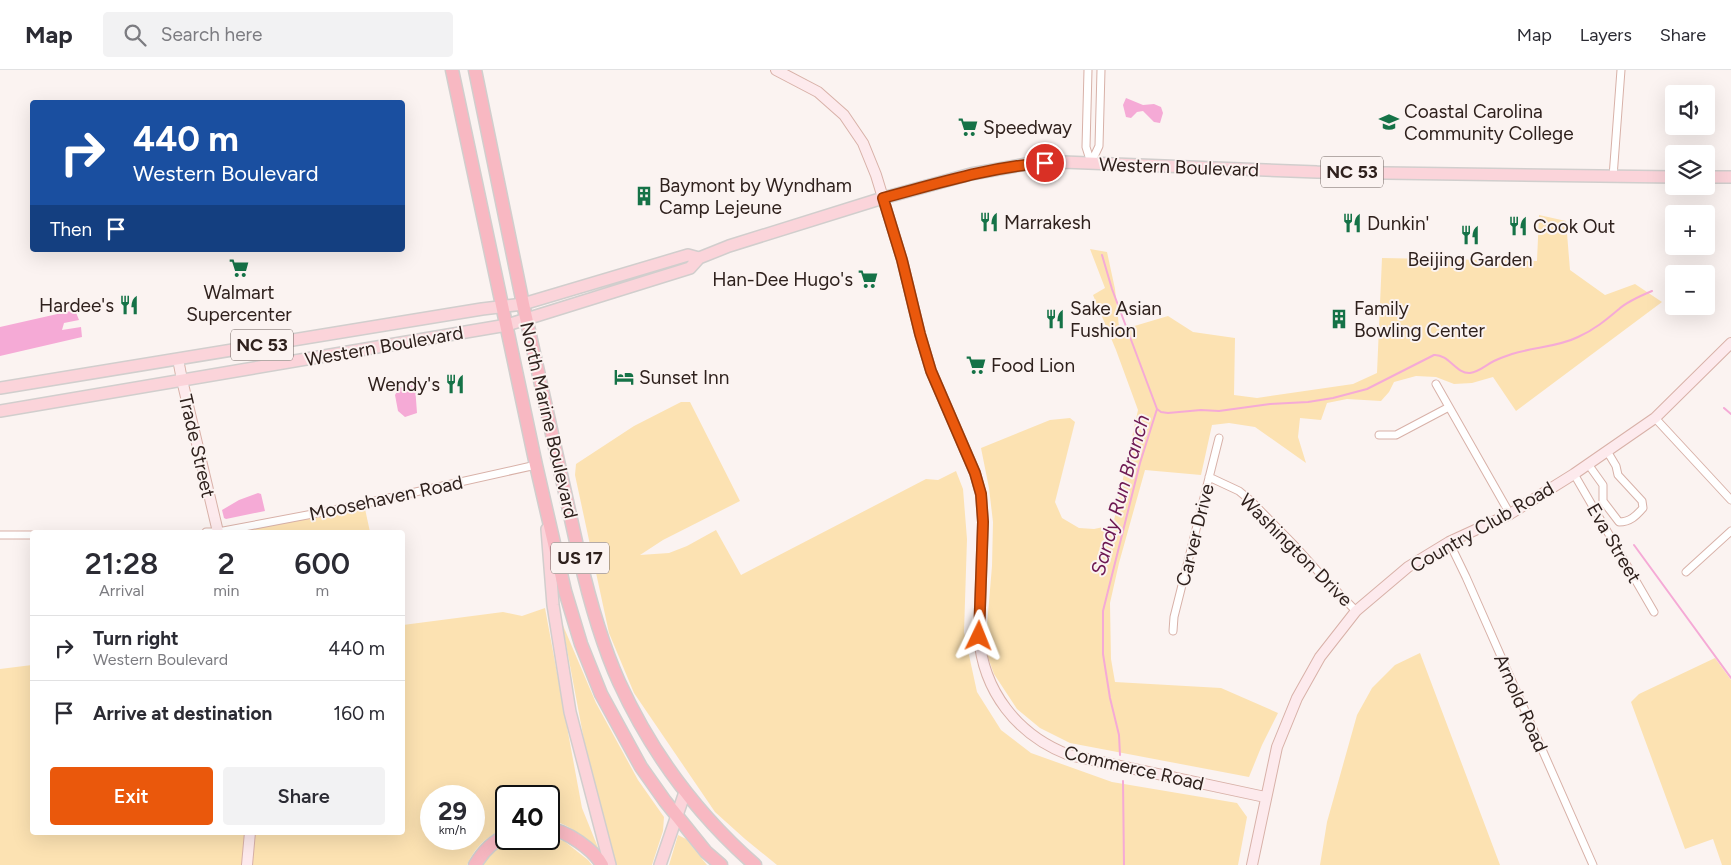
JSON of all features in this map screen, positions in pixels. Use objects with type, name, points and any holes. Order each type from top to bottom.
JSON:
[{"type":"highway","name":"North Marine Boulevard","points":[[452,70],[544,500]]},
{"type":"highway","name":"North Marine Boulevard","points":[[475,70],[523,304],[588,591],[619,682],[649,738],[686,792]]},
{"type":"highway","name":"US 17","points":[[544,500],[565,591],[581,644],[601,694],[641,767],[706,852],[721,865]]},
{"type":"highway","name":"US 17","points":[[686,792],[728,841],[755,865]]},
{"type":"highway","points":[[560,832],[576,839],[602,865]]},
{"type":"highway","points":[[475,865],[482,853],[495,843]]},
{"type":"main road","name":"Western Boulevard","points":[[0,410],[507,325],[690,268],[699,258],[729,246],[883,198],[971,174],[1027,164],[1063,162],[1317,172],[1665,177]]},
{"type":"main road","points":[[1715,177],[1731,177]]},
{"type":"main road","name":"Western Boulevard","points":[[0,388],[523,304],[688,255],[699,258]]},
{"type":"main road","name":"North Marine Boulevard","points":[[544,500],[553,605],[564,676],[583,764],[610,865]]},
{"type":"main road","points":[[660,865],[686,792]]},
{"type":"street","name":"Commerce Road","points":[[776,70],[818,92],[844,114],[858,134],[865,149],[883,198],[902,260],[931,371],[975,473],[981,494],[983,522],[980,652],[996,695],[1022,728],[1047,746],[1069,755],[1266,797]]},
{"type":"street","points":[[1088,70],[1086,147],[1091,164]]},
{"type":"street","points":[[1091,164],[1099,146],[1101,70]]},
{"type":"street","points":[[1613,176],[1621,70]]},
{"type":"street","name":"Country Club Road","points":[[1252,865],[1277,747],[1297,698],[1320,657],[1356,610],[1408,567],[1449,542],[1510,514],[1574,474],[1654,418],[1731,343]]},
{"type":"street","name":"Trade Street","points":[[178,359],[218,530]]},
{"type":"street","points":[[1436,384],[1510,514]]},
{"type":"street","points":[[1379,435],[1396,435],[1449,407]]},
{"type":"street","points":[[1654,418],[1731,500]]},
{"type":"street","name":"Carver Drive","points":[[1173,631],[1174,618],[1219,438]]},
{"type":"street","points":[[1588,464],[1603,485],[1603,501],[1615,519],[1619,522],[1633,519],[1643,508],[1642,501],[1618,475],[1616,466],[1607,451]]},
{"type":"street","name":"Moosehaven Road","points":[[228,530],[344,508],[536,465]]},
{"type":"street","name":"Eva Street","points":[[1574,474],[1654,612]]},
{"type":"street","name":"Washington Drive","points":[[1208,477],[1234,488],[1251,501],[1356,610]]},
{"type":"street","points":[[1686,572],[1731,531]]},
{"type":"street","points":[[0,535],[30,535]]},
{"type":"street","name":"Arnold Road","points":[[1449,542],[1593,865]]},
{"type":"street","points":[[247,865],[250,835]]},
{"type":"shaded area","points":[[1126,98],[1143,105],[1154,104],[1161,107],[1163,113],[1160,123],[1154,122],[1143,111],[1137,112],[1131,118],[1126,117],[1123,105]]},
{"type":"shaded area","points":[[1539,215],[1566,221],[1570,270],[1605,295],[1635,284],[1662,302],[1516,411],[1493,377],[1472,383],[1454,384],[1436,377],[1416,376],[1394,382],[1389,392],[1381,401],[1347,399],[1327,403],[1321,420],[1300,418],[1298,437],[1306,463],[1255,427],[1229,423],[1212,425],[1201,475],[1145,470],[1110,603],[1111,659],[1115,682],[1221,688],[1278,713],[1249,777],[1070,743],[1040,728],[1017,709],[994,674],[985,649],[992,566],[993,522],[981,448],[1050,420],[1070,418],[1075,422],[1055,502],[1062,518],[1079,528],[1094,529],[1113,525],[1138,410],[1093,295],[1105,288],[1090,249],[1107,252],[1115,289],[1119,327],[1131,327],[1168,316],[1193,332],[1235,338],[1234,395],[1257,398],[1353,384],[1377,373],[1382,258],[1537,261]]},
{"type":"shaded area","points":[[75,310],[79,320],[64,323],[62,330],[81,327],[82,337],[0,356],[0,327]]},
{"type":"shaded area","points":[[409,385],[415,386],[417,413],[405,417],[398,411],[395,395],[399,388]]},
{"type":"shaded area","points":[[681,402],[690,402],[740,501],[663,540],[640,555],[669,553],[687,546],[716,530],[741,575],[926,479],[938,480],[956,471],[963,489],[967,539],[964,632],[977,692],[1001,730],[1031,753],[1112,782],[1237,803],[1247,817],[1238,865],[777,865],[745,839],[715,812],[634,693],[609,633],[575,475],[576,464],[634,426]]},
{"type":"shaded area","points":[[258,493],[261,494],[265,511],[224,518],[222,510],[239,500]]},
{"type":"shaded area","points":[[364,504],[370,530],[228,530]]},
{"type":"shaded area","points":[[545,608],[582,808],[599,850],[569,827],[560,823],[560,785],[495,785],[495,834],[485,841],[485,785],[420,785],[420,850],[476,850],[467,865],[0,865],[0,669],[30,665],[30,835],[405,835],[405,625],[503,612],[522,616]]},
{"type":"shaded area","points":[[562,623],[596,703],[638,780],[664,817],[663,831],[652,865],[616,865],[584,740]]},
{"type":"shaded area","points":[[1420,653],[1500,865],[1320,865],[1327,822],[1357,715],[1372,688],[1395,665]]},
{"type":"shaded area","points":[[1715,658],[1731,680],[1731,865],[1722,865],[1713,839],[1685,849],[1631,702],[1639,694]]},
{"type":"shaded area","points":[[678,835],[686,839],[707,865],[669,865]]},
{"type":"shaded area","points":[[560,840],[564,841],[592,865],[483,865],[489,852],[495,849],[560,850]]},
{"type":"waterway","points":[[1102,255],[1112,289],[1157,409]]},
{"type":"waterway","name":"Sandy Run Branch","points":[[1157,409],[1168,413],[1201,410],[1219,411],[1333,398],[1367,389],[1434,355],[1444,358],[1461,370],[1470,373],[1510,355],[1562,343],[1578,337],[1600,324],[1626,304],[1652,291]]},
{"type":"waterway","points":[[1724,408],[1731,414]]},
{"type":"waterway","name":"Sandy Run Branch","points":[[1120,755],[1119,735],[1110,698],[1103,654],[1103,611],[1140,463],[1157,409]]},
{"type":"waterway","points":[[1634,545],[1731,678]]},
{"type":"waterway","name":"Sandy Run Branch","points":[[1123,781],[1124,865]]},
{"type":"place","name":"Coastal Carolina Community College","points":[[1389,122]]},
{"type":"place","name":"Speedway","points":[[968,127]]},
{"type":"place","name":"Baymont by Wyndham Camp Lejeune","points":[[644,196]]},
{"type":"place","name":"Marrakesh","points":[[989,222]]},
{"type":"place","name":"Dunkin'","points":[[1352,223]]},
{"type":"place","name":"Cook Out","points":[[1518,226]]},
{"type":"place","name":"Beijing Garden","points":[[1470,235]]},
{"type":"place","name":"Walmart Supercenter","points":[[239,268]]},
{"type":"place","name":"Han-Dee Hugo's","points":[[868,279]]},
{"type":"place","name":"Hardee's","points":[[129,305]]},
{"type":"place","name":"Sake Asian Fushion","points":[[1055,319]]},
{"type":"place","name":"Family Bowling Center","points":[[1339,319]]},
{"type":"place","name":"Food Lion","points":[[976,365]]},
{"type":"place","name":"Sunset Inn","points":[[624,377]]},
{"type":"place","name":"Wendy's","points":[[455,384]]},
{"type":"route","points":[[979,636],[983,522],[981,494],[975,473],[931,371],[920,334],[909,284],[883,198],[971,174],[1027,164],[1045,163]]}]
